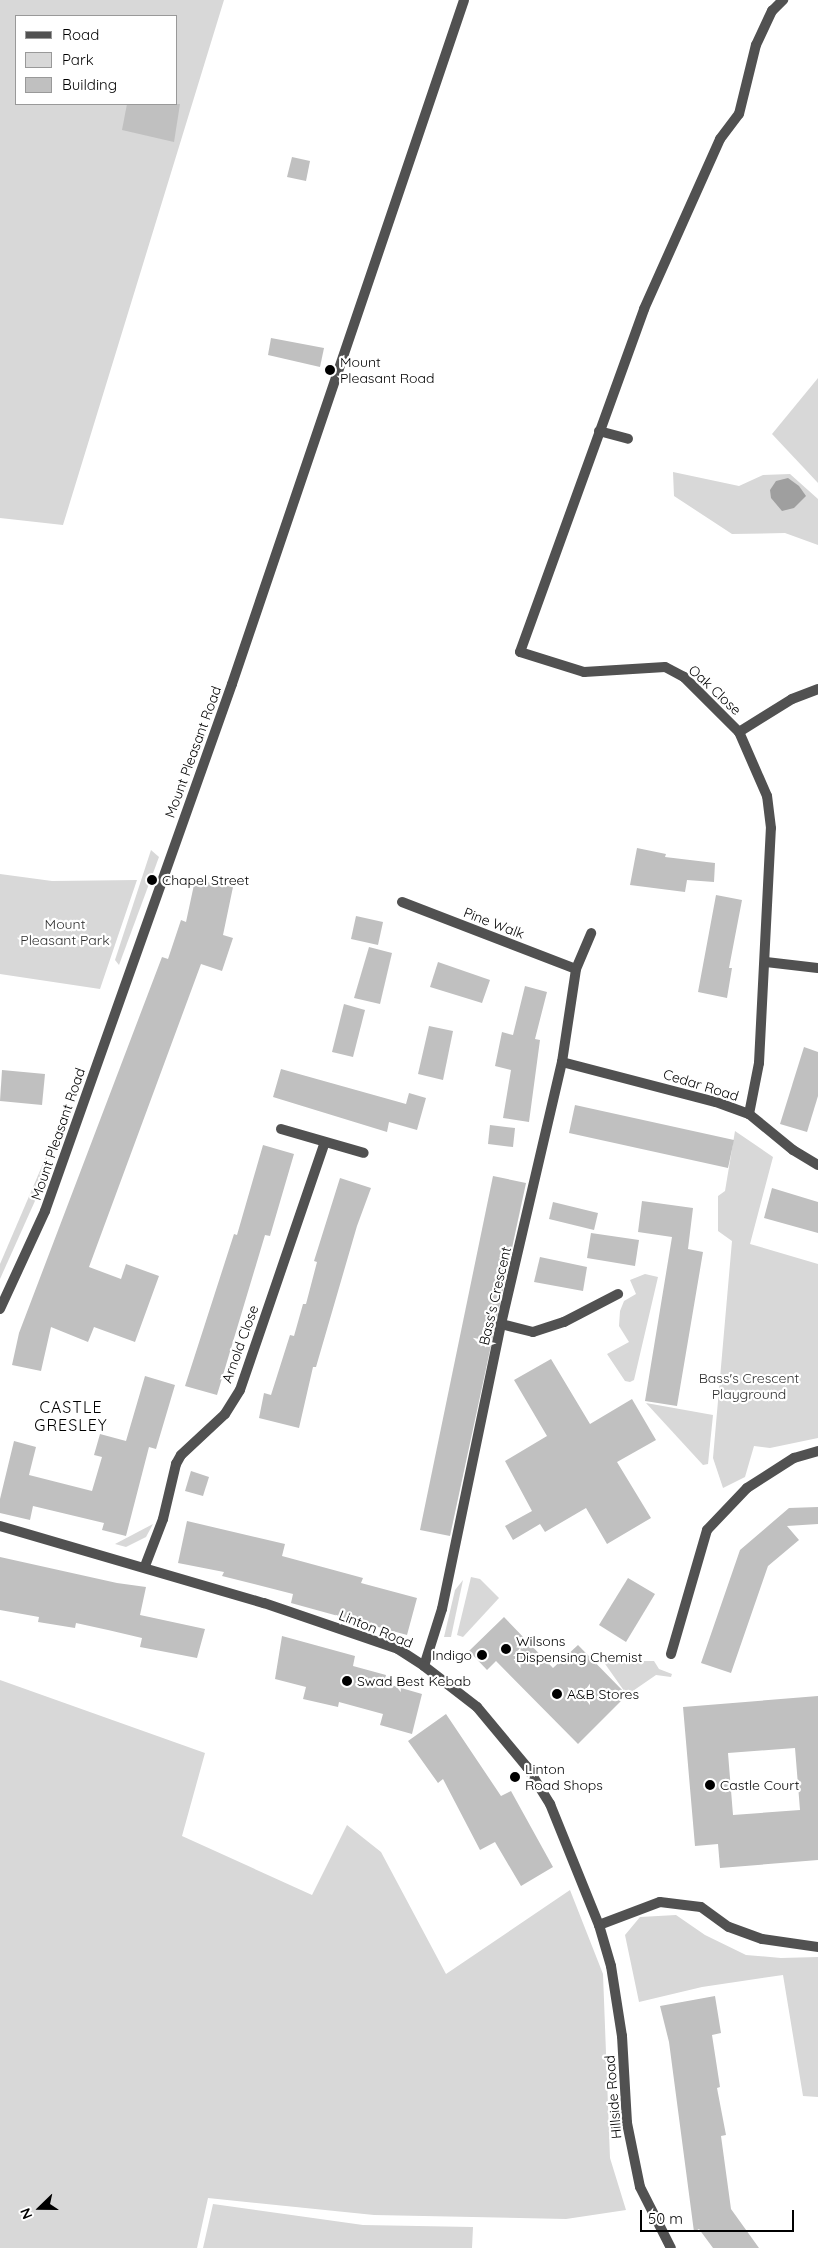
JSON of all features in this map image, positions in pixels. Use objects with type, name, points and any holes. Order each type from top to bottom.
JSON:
[{"type":"street","name":"Mount Pleasant Road","points":[[0,1309],[45,1211],[232,684],[464,0]]},
{"type":"street","points":[[628,439],[599,431],[648,301],[720,139],[739,114],[756,45],[772,11],[783,0]]},
{"type":"street","name":"Oak Close","points":[[599,431],[520,652],[584,672],[664,667],[684,677],[739,732],[767,796],[771,828],[766,962],[759,1064],[749,1114]]},
{"type":"street","points":[[739,732],[792,699],[818,689]]},
{"type":"street","name":"Pine Walk","points":[[402,902],[576,969]]},
{"type":"street","name":"Bass's Crescent","points":[[424,1666],[442,1609],[501,1324],[562,1062],[576,969],[592,933]]},
{"type":"street","points":[[766,962],[818,968]]},
{"type":"street","name":"Cedar Road","points":[[562,1062],[716,1102],[749,1114],[793,1150],[818,1165]]},
{"type":"street","points":[[281,1129],[364,1153]]},
{"type":"street","name":"Arnold Close","points":[[145,1566],[163,1519],[176,1464],[182,1455],[225,1414],[240,1390],[325,1142]]},
{"type":"street","points":[[501,1324],[533,1332],[564,1322],[618,1294]]},
{"type":"street","points":[[671,1654],[707,1530],[747,1488],[794,1458],[818,1451]]},
{"type":"street","name":"Linton Road","points":[[0,1526],[145,1566],[343,1630],[398,1649],[424,1666],[477,1708],[527,1767],[550,1804],[598,1925],[611,1966]]},
{"type":"street","points":[[598,1925],[660,1902],[701,1907],[729,1927],[762,1938],[818,1947]]},
{"type":"street","name":"Hillside Road","points":[[611,1966],[622,2036],[627,2123],[640,2187],[670,2248]]},
{"type":"green space","points":[[0,0],[224,0],[63,525],[0,518]]},
{"type":"green space","points":[[818,378],[818,483],[772,434]]},
{"type":"green space","points":[[673,472],[739,486],[763,475],[790,474],[818,499],[818,545],[785,533],[732,534],[674,496]]},
{"type":"green space","points":[[151,850],[159,857],[119,965],[115,960]]},
{"type":"green space","name":"Mount Pleasant Park","points":[[0,874],[52,881],[137,880],[100,989],[0,974]]},
{"type":"green space","points":[[63,1117],[39,1192],[0,1279],[0,1264]]},
{"type":"green space","name":"Bass's Crescent Playground","points":[[735,1131],[773,1157],[750,1244],[818,1264],[818,1438],[770,1448],[754,1446],[745,1477],[723,1488],[713,1458],[732,1241],[718,1231],[718,1196],[725,1191]]},
{"type":"green space","points":[[645,1274],[658,1277],[634,1380],[630,1382],[625,1381],[607,1354],[629,1342],[619,1326],[620,1311],[624,1301],[636,1294],[630,1280]]},
{"type":"green space","points":[[646,1403],[713,1415],[708,1464],[703,1465]]},
{"type":"green space","points":[[153,1524],[146,1537],[126,1547],[115,1544]]},
{"type":"green space","points":[[471,1577],[480,1579],[499,1598],[463,1637],[457,1635]]},
{"type":"green space","points":[[463,1580],[451,1637],[444,1637],[455,1590]]},
{"type":"green space","points":[[603,1661],[654,1661],[659,1669],[672,1674],[671,1677],[656,1675],[627,1695]]},
{"type":"green space","points":[[0,1680],[205,1753],[182,1836],[312,1895],[347,1825],[381,1852],[446,1974],[570,1890],[603,1974],[610,2158],[626,2210],[566,2219],[374,2215],[208,2198],[197,2248],[0,2248]]},
{"type":"green space","points":[[676,1915],[705,1935],[746,1955],[781,1958],[818,1957],[818,2097],[803,2096],[783,1975],[702,1987],[639,2002],[625,1935],[640,1917]]},
{"type":"green space","points":[[213,2204],[363,2225],[473,2227],[472,2248],[203,2248]]},
{"type":"shaded area","points":[[788,478],[799,486],[806,496],[794,508],[782,511],[771,498],[770,490],[776,481]]},
{"type":"building","points":[[180,104],[174,142],[122,130],[127,105]]},
{"type":"building","points":[[292,157],[310,161],[306,181],[287,177]]},
{"type":"building","points":[[271,338],[324,348],[320,367],[268,355]]},
{"type":"building","points":[[637,848],[666,854],[665,857],[715,863],[714,882],[687,880],[685,892],[630,885]]},
{"type":"building","points":[[195,880],[233,887],[223,935],[233,938],[222,971],[201,964],[89,1267],[121,1279],[126,1264],[159,1276],[135,1342],[94,1327],[88,1342],[51,1327],[41,1371],[12,1365],[19,1333],[162,957],[168,959],[181,920],[186,922]]},
{"type":"building","points":[[716,895],[742,900],[729,968],[732,968],[727,998],[698,992]]},
{"type":"building","points":[[356,916],[383,922],[378,945],[351,939]]},
{"type":"building","points":[[369,947],[392,953],[380,1004],[354,998]]},
{"type":"building","points":[[438,962],[490,980],[482,1003],[430,987]]},
{"type":"building","points":[[525,986],[547,992],[535,1039],[540,1040],[529,1122],[503,1118],[511,1070],[495,1066],[502,1032],[513,1035]]},
{"type":"building","points":[[344,1004],[365,1010],[353,1057],[332,1052]]},
{"type":"building","points":[[429,1026],[453,1031],[443,1080],[418,1074]]},
{"type":"building","points":[[804,1047],[818,1052],[818,1096],[807,1132],[780,1124]]},
{"type":"building","points":[[281,1069],[406,1104],[409,1093],[426,1098],[417,1130],[389,1122],[387,1132],[273,1097]]},
{"type":"building","points":[[2,1070],[45,1074],[42,1105],[0,1101]]},
{"type":"building","points":[[575,1105],[734,1140],[728,1168],[569,1133]]},
{"type":"building","points":[[490,1125],[515,1128],[513,1147],[488,1144]]},
{"type":"building","points":[[263,1145],[294,1154],[270,1236],[265,1235],[217,1395],[185,1386],[234,1234],[237,1235]]},
{"type":"building","points":[[493,1176],[526,1183],[450,1536],[420,1530]]},
{"type":"building","points":[[340,1178],[371,1188],[357,1226],[316,1367],[313,1367],[299,1428],[259,1418],[264,1393],[271,1395],[290,1335],[294,1336],[303,1304],[306,1304],[317,1262],[314,1261]]},
{"type":"building","points":[[772,1188],[818,1202],[818,1233],[764,1218]]},
{"type":"building","points":[[642,1201],[693,1208],[688,1249],[703,1252],[677,1406],[645,1401],[672,1237],[638,1232]]},
{"type":"building","points":[[553,1202],[598,1213],[594,1230],[549,1219]]},
{"type":"building","points":[[591,1233],[639,1240],[635,1266],[587,1258]]},
{"type":"building","points":[[540,1257],[587,1267],[583,1291],[534,1282]]},
{"type":"building","points":[[551,1359],[590,1424],[632,1399],[656,1440],[617,1462],[651,1518],[607,1544],[586,1508],[545,1532],[540,1524],[513,1540],[505,1526],[532,1511],[505,1461],[547,1436],[514,1380]]},
{"type":"building","points":[[145,1376],[175,1385],[156,1449],[149,1447],[126,1536],[102,1530],[104,1523],[33,1506],[30,1520],[0,1513],[0,1499],[14,1441],[36,1447],[29,1475],[92,1491],[102,1457],[94,1455],[100,1434],[126,1441]]},
{"type":"building","points":[[191,1471],[209,1477],[203,1496],[185,1491]]},
{"type":"building","points":[[818,1507],[818,1524],[787,1526],[799,1540],[768,1566],[731,1673],[701,1663],[740,1550],[789,1508]]},
{"type":"building","points":[[187,1521],[285,1544],[282,1556],[363,1578],[361,1583],[417,1598],[407,1635],[291,1603],[293,1594],[222,1576],[224,1572],[178,1563]]},
{"type":"building","points":[[0,1557],[117,1583],[146,1587],[140,1615],[205,1629],[197,1658],[140,1647],[142,1638],[76,1623],[75,1628],[38,1622],[39,1617],[0,1610]]},
{"type":"building","points":[[628,1578],[655,1594],[626,1642],[599,1625]]},
{"type":"building","points":[[504,1617],[553,1668],[578,1645],[627,1695],[578,1744],[496,1661],[487,1670],[469,1651]]},
{"type":"building","points":[[282,1636],[355,1656],[353,1666],[386,1675],[384,1683],[422,1694],[412,1734],[380,1725],[383,1714],[339,1702],[338,1707],[303,1699],[306,1687],[275,1679]]},
{"type":"building","name":"Castle Court","points":[[818,1696],[818,1860],[720,1868],[718,1844],[695,1846],[683,1707]],"holes":[[[795,1748],[800,1810],[733,1815],[728,1753]]]},
{"type":"building","points":[[446,1714],[501,1796],[511,1791],[553,1867],[521,1886],[495,1842],[480,1850],[443,1779],[438,1783],[408,1741]]},
{"type":"building","points":[[715,1996],[721,2033],[712,2035],[720,2087],[717,2088],[726,2135],[721,2136],[731,2209],[759,2248],[713,2248],[699,2229],[694,2232],[669,2042],[660,2006]]},
{"type":"place","name":"Mount Pleasant Road","points":[[330,370]]},
{"type":"place","name":"Chapel Street","points":[[152,880]]},
{"type":"place","name":"Wilsons Dispensing Chemist","points":[[506,1649]]},
{"type":"place","name":"Indigo","points":[[482,1655]]},
{"type":"place","name":"Swad Best Kebab","points":[[347,1681]]},
{"type":"place","name":"A&B Stores","points":[[557,1694]]},
{"type":"place","name":"Linton Road Shops","points":[[515,1777]]},
{"type":"place","name":"Castle Court","points":[[710,1785]]},
{"type":"district","name":"CASTLE GRESLEY","points":[[71,1416]]}]
